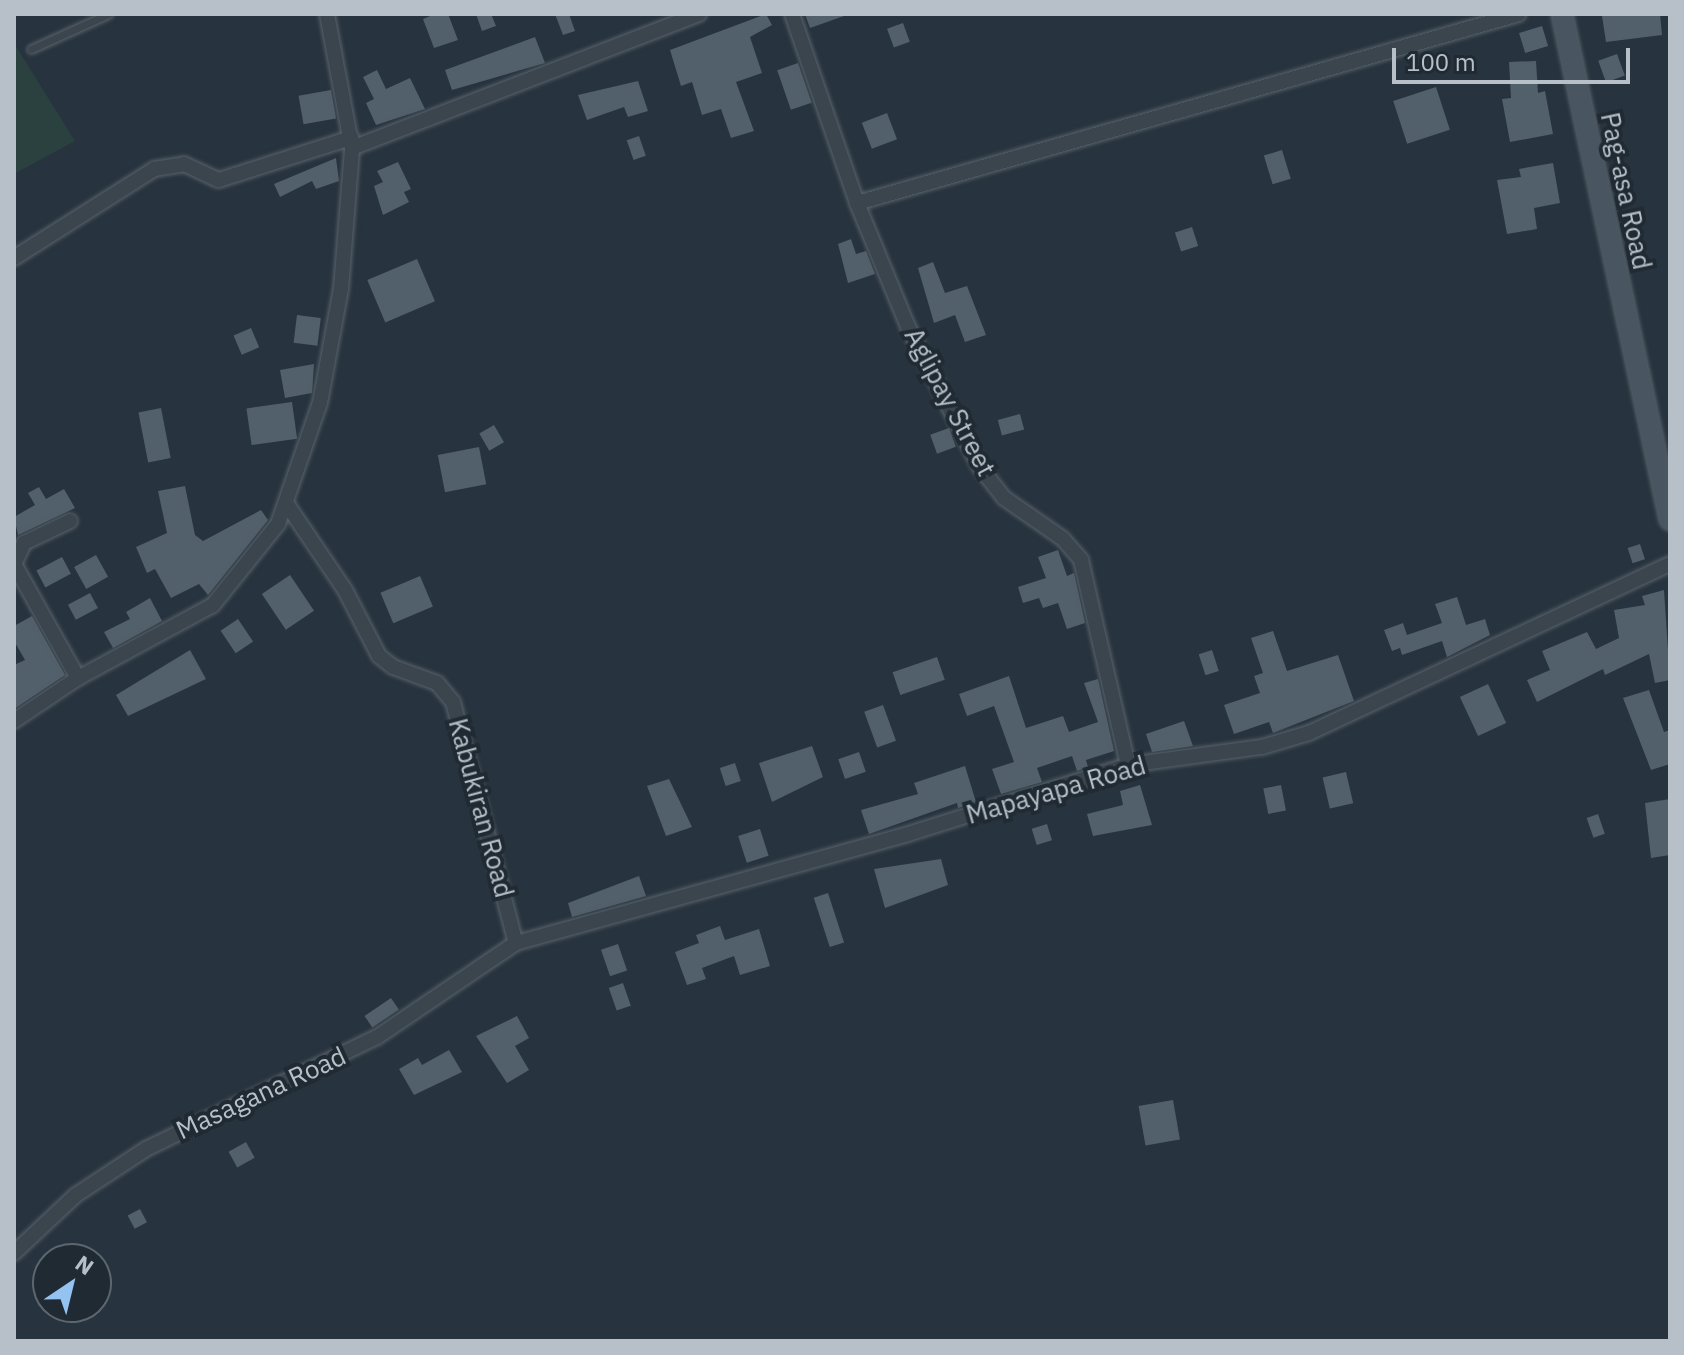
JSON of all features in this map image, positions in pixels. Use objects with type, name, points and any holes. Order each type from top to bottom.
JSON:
[{"type":"main road","name":"Pag-asa Road","points":[[1562,14],[1670,520]]},
{"type":"street","points":[[14,721],[78,678],[213,605],[263,547],[286,503],[323,389],[341,289],[351,143],[327,14]]},
{"type":"street","points":[[14,258],[154,169],[184,164],[219,180],[351,143],[699,14]]},
{"type":"street","name":"Aglipay Street","points":[[792,14],[857,203],[908,327],[979,466],[1004,498],[1063,539],[1081,560],[1128,765]]},
{"type":"street","points":[[857,203],[1519,14]]},
{"type":"street","name":"Kabukiran Road","points":[[286,503],[345,590],[379,656],[393,667],[437,683],[453,702],[516,943]]},
{"type":"street","points":[[70,521],[24,543],[14,564],[78,678]]},
{"type":"street","name":"Mapayapa Road","points":[[516,943],[908,834],[1128,765],[1262,747],[1309,733],[1670,564]]},
{"type":"street","name":"Masagana Road","points":[[14,1253],[76,1195],[146,1149],[377,1037],[516,943]]},
{"type":"lane","points":[[31,49],[108,14]]},
{"type":"green space","points":[[14,43],[75,141],[14,174]]},
{"type":"building","points":[[435,14],[448,14],[458,40],[434,48],[423,19]]},
{"type":"building","points":[[476,14],[491,14],[496,26],[482,31]]},
{"type":"building","points":[[555,14],[569,14],[575,31],[563,35]]},
{"type":"building","points":[[766,14],[772,25],[750,37],[762,73],[736,82],[754,131],[731,138],[721,109],[702,115],[692,82],[681,86],[670,50]]},
{"type":"building","points":[[805,14],[844,14],[844,16],[810,28]]},
{"type":"building","points":[[1660,14],[1662,35],[1606,42],[1602,16]]},
{"type":"building","points":[[903,23],[910,42],[894,48],[887,29]]},
{"type":"building","points":[[1542,26],[1548,46],[1525,53],[1519,33]]},
{"type":"building","points":[[535,37],[545,63],[452,90],[445,70]]},
{"type":"building","points":[[1617,54],[1625,76],[1606,82],[1598,61]]},
{"type":"building","points":[[1536,61],[1538,93],[1545,91],[1553,134],[1510,142],[1502,99],[1511,98],[1509,62]]},
{"type":"building","points":[[798,63],[812,103],[791,110],[777,70]]},
{"type":"building","points":[[377,70],[386,89],[410,78],[425,109],[376,125],[366,103],[374,99],[363,77]]},
{"type":"building","points":[[638,81],[648,111],[628,117],[624,107],[587,120],[578,95]]},
{"type":"building","points":[[1436,87],[1450,130],[1407,144],[1393,101]]},
{"type":"building","points":[[331,90],[336,119],[304,124],[299,96]]},
{"type":"building","points":[[887,113],[897,139],[872,149],[862,123]]},
{"type":"building","points":[[639,136],[646,156],[634,160],[627,140]]},
{"type":"building","points":[[1282,150],[1291,179],[1273,184],[1264,156]]},
{"type":"building","points":[[336,158],[339,181],[316,189],[312,181],[280,197],[274,184]]},
{"type":"building","points":[[398,162],[411,189],[404,192],[409,202],[383,215],[374,186],[383,182],[377,171]]},
{"type":"building","points":[[1553,163],[1560,203],[1534,208],[1537,229],[1507,234],[1497,180],[1521,177],[1519,169]]},
{"type":"building","points":[[1192,227],[1198,246],[1181,252],[1175,233]]},
{"type":"building","points":[[851,239],[856,254],[866,251],[875,274],[848,283],[838,244]]},
{"type":"building","points":[[417,259],[435,301],[385,322],[367,280]]},
{"type":"building","points":[[933,262],[945,293],[967,286],[986,335],[965,342],[955,315],[934,323],[918,268]]},
{"type":"building","points":[[297,315],[321,318],[317,346],[294,343]]},
{"type":"building","points":[[251,328],[259,347],[242,355],[234,335]]},
{"type":"building","points":[[314,364],[312,393],[285,398],[280,370]]},
{"type":"building","points":[[292,402],[297,439],[252,445],[246,408]]},
{"type":"building","points":[[161,408],[171,458],[148,462],[138,412]]},
{"type":"building","points":[[1020,414],[1024,429],[1002,435],[998,420]]},
{"type":"building","points":[[494,425],[504,442],[489,451],[479,433]]},
{"type":"building","points":[[949,428],[956,447],[937,454],[930,435]]},
{"type":"building","points":[[479,447],[486,484],[445,492],[438,455]]},
{"type":"building","points":[[185,486],[195,535],[203,541],[261,510],[268,520],[208,595],[199,584],[171,598],[155,569],[147,573],[136,547],[167,533],[158,491]]},
{"type":"building","points":[[39,487],[46,499],[64,489],[75,508],[18,535],[14,517],[35,505],[28,493]]},
{"type":"building","points":[[1640,544],[1645,559],[1633,563],[1628,548]]},
{"type":"building","points":[[1058,550],[1067,576],[1074,573],[1085,623],[1067,629],[1058,603],[1043,608],[1039,598],[1023,603],[1018,587],[1046,578],[1038,557]]},
{"type":"building","points":[[96,555],[108,577],[86,589],[74,567]]},
{"type":"building","points":[[62,557],[71,574],[45,587],[36,571]]},
{"type":"building","points":[[290,575],[314,611],[286,630],[262,594]]},
{"type":"building","points":[[420,576],[433,606],[393,623],[380,593]]},
{"type":"building","points":[[1664,590],[1670,680],[1655,683],[1649,654],[1605,675],[1603,669],[1537,702],[1527,680],[1550,670],[1542,651],[1587,632],[1596,649],[1619,638],[1614,610],[1645,605],[1642,596]]},
{"type":"building","points":[[90,593],[98,608],[76,620],[68,605]]},
{"type":"building","points":[[1457,597],[1466,625],[1485,619],[1490,635],[1447,657],[1442,641],[1402,655],[1400,648],[1392,651],[1384,630],[1403,623],[1407,635],[1442,623],[1435,604]]},
{"type":"building","points":[[150,598],[162,621],[113,648],[104,632],[130,619],[126,612]]},
{"type":"building","points":[[32,616],[65,675],[14,709],[14,665],[25,660],[14,641],[14,626]]},
{"type":"building","points":[[238,619],[253,641],[236,653],[221,631]]},
{"type":"building","points":[[1273,631],[1287,671],[1338,655],[1354,701],[1273,733],[1269,722],[1234,734],[1224,705],[1260,693],[1254,676],[1263,673],[1251,638]]},
{"type":"building","points":[[190,650],[206,679],[128,716],[116,695]]},
{"type":"building","points":[[1212,650],[1219,671],[1205,675],[1199,654]]},
{"type":"building","points":[[937,657],[945,680],[900,695],[893,672]]},
{"type":"building","points":[[1009,676],[1026,728],[1063,716],[1069,732],[1098,722],[1084,683],[1098,679],[1114,751],[1086,760],[1088,767],[1077,771],[1072,756],[1037,768],[1042,782],[1001,794],[992,769],[1014,762],[994,706],[967,716],[959,694]]},
{"type":"building","points":[[1488,684],[1506,723],[1478,736],[1460,697]]},
{"type":"building","points":[[1649,690],[1664,732],[1670,730],[1670,764],[1651,770],[1623,698]]},
{"type":"building","points":[[883,705],[896,741],[877,748],[864,712]]},
{"type":"building","points":[[1184,721],[1193,746],[1152,752],[1146,734]]},
{"type":"building","points":[[812,746],[823,777],[772,802],[759,763]]},
{"type":"building","points":[[859,752],[866,772],[845,779],[838,759]]},
{"type":"building","points":[[735,763],[741,781],[726,786],[720,768]]},
{"type":"building","points":[[965,766],[976,802],[958,808],[957,803],[869,834],[861,810],[918,794],[914,783]]},
{"type":"building","points":[[1346,772],[1353,803],[1330,809],[1323,777]]},
{"type":"building","points":[[669,779],[692,827],[666,836],[647,786]]},
{"type":"building","points":[[1140,785],[1152,825],[1093,836],[1087,814],[1123,805],[1120,791]]},
{"type":"building","points":[[1281,785],[1286,811],[1268,814],[1263,788]]},
{"type":"building","points":[[1670,799],[1670,855],[1651,858],[1645,803]]},
{"type":"building","points":[[1598,814],[1605,834],[1593,838],[1587,818]]},
{"type":"building","points":[[1047,824],[1052,840],[1037,845],[1032,829]]},
{"type":"building","points":[[760,829],[769,856],[747,863],[738,836]]},
{"type":"building","points":[[941,859],[948,885],[885,908],[874,869]]},
{"type":"building","points":[[639,876],[646,896],[572,917],[568,903]]},
{"type":"building","points":[[828,893],[844,942],[830,947],[814,898]]},
{"type":"building","points":[[720,926],[725,940],[759,929],[770,966],[740,975],[734,956],[702,968],[706,979],[687,985],[675,952],[699,943],[696,935]]},
{"type":"building","points":[[618,944],[627,970],[610,976],[601,950]]},
{"type":"building","points":[[623,983],[631,1006],[617,1011],[609,988]]},
{"type":"building","points":[[391,998],[399,1010],[372,1028],[364,1016]]},
{"type":"building","points":[[517,1016],[529,1038],[515,1046],[529,1070],[507,1083],[476,1036]]},
{"type":"building","points":[[449,1050],[462,1072],[414,1095],[399,1069],[418,1058],[422,1065]]},
{"type":"building","points":[[1173,1100],[1180,1139],[1145,1145],[1139,1106]]},
{"type":"building","points":[[246,1142],[255,1158],[237,1167],[229,1152]]},
{"type":"building","points":[[140,1209],[147,1222],[135,1229],[128,1216]]}]
